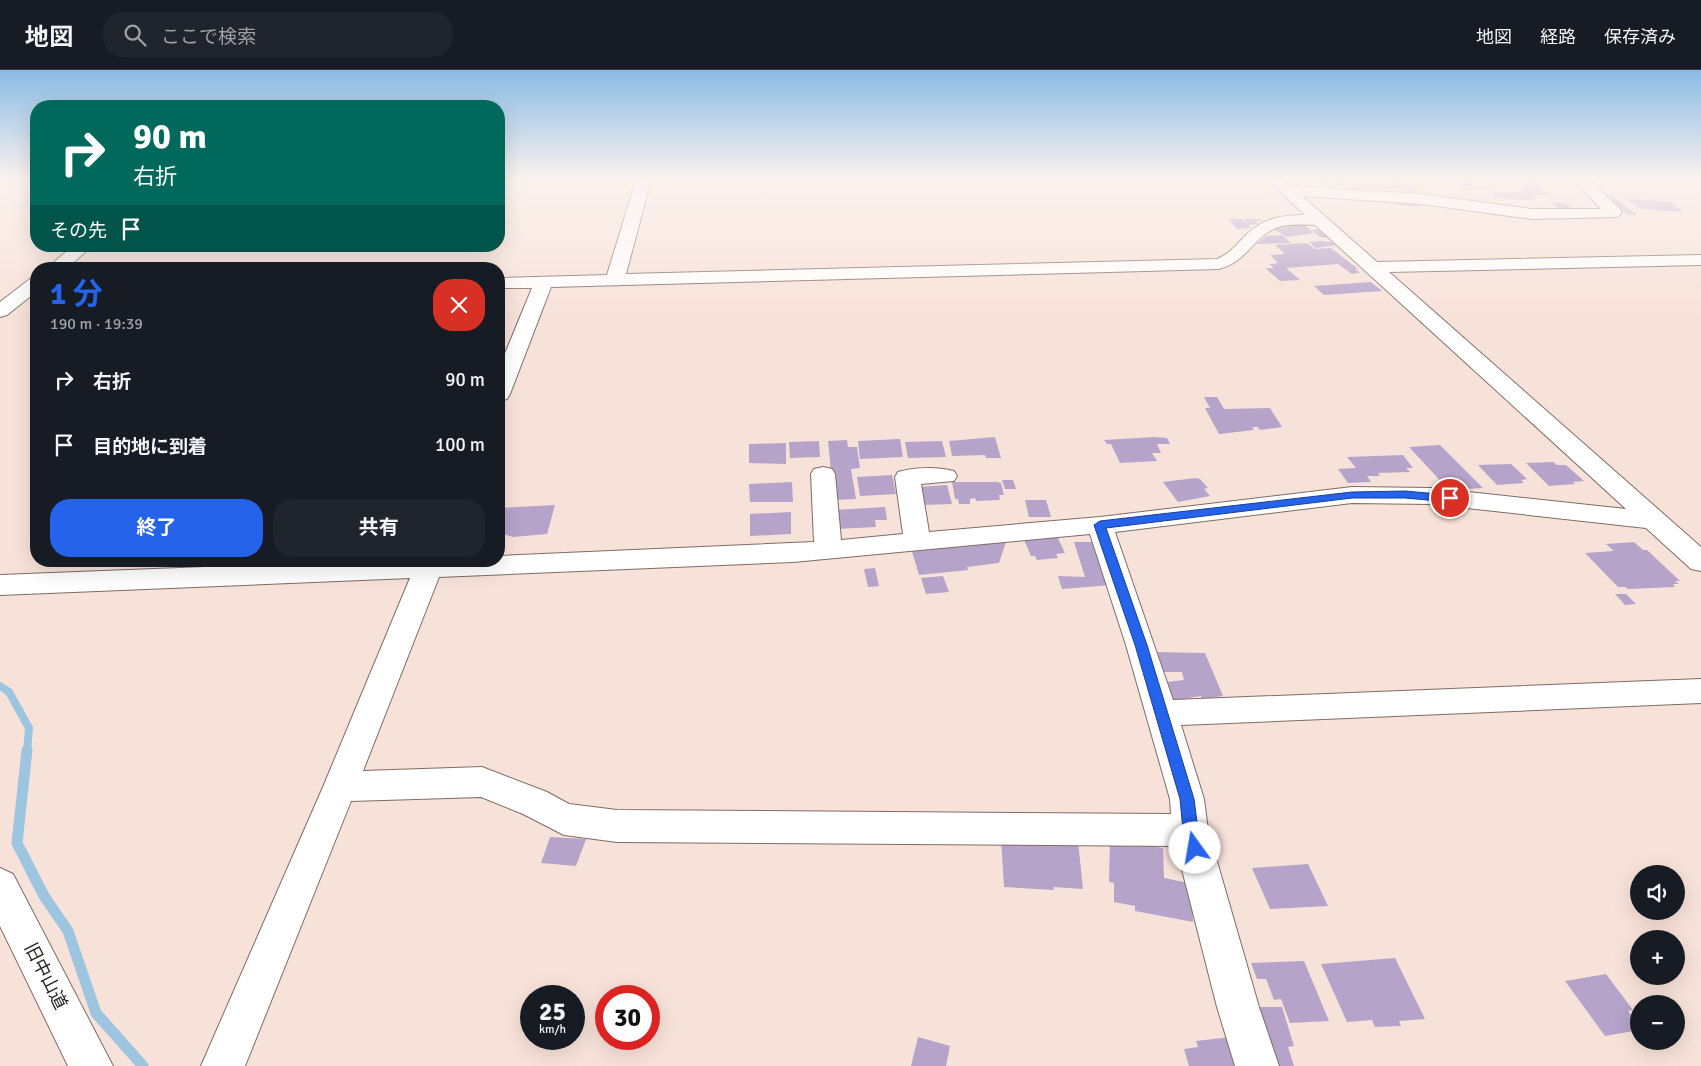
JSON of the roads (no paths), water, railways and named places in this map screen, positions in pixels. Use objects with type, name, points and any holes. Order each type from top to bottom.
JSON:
[{"type":"street","points":[[615,280],[630,226]]},
{"type":"street","points":[[505,283],[1219,264],[1229,261],[1259,232],[1268,226]]},
{"type":"street","points":[[1327,226],[1701,562]]},
{"type":"street","points":[[64,262],[76,252]]},
{"type":"street","points":[[1372,267],[1701,260]]},
{"type":"street","points":[[505,379],[544,282]]},
{"type":"street","points":[[0,297],[28,296]]},
{"type":"street","points":[[0,311],[28,296]]},
{"type":"street","points":[[823,474],[828,549]]},
{"type":"street","points":[[918,542],[907,478],[945,476]]},
{"type":"street","points":[[505,562],[793,553],[1100,525],[1352,495],[1431,496],[1654,520]]},
{"type":"street","points":[[1100,525],[1141,645],[1187,799],[1190,830],[1256,1066]]},
{"type":"street","points":[[0,585],[386,567]]},
{"type":"street","points":[[223,1066],[340,787],[428,567]]},
{"type":"street","points":[[1160,713],[1701,691]]},
{"type":"street","points":[[340,787],[482,782],[535,803],[564,819],[616,826],[1190,830]]},
{"type":"street","name":"旧中山道","points":[[0,886],[91,1066]]},
{"type":"waterway","points":[[0,686],[9,692],[29,728],[27,751]]},
{"type":"waterway","points":[[27,750],[17,843],[44,896],[68,931],[96,1013],[143,1066]]}]
